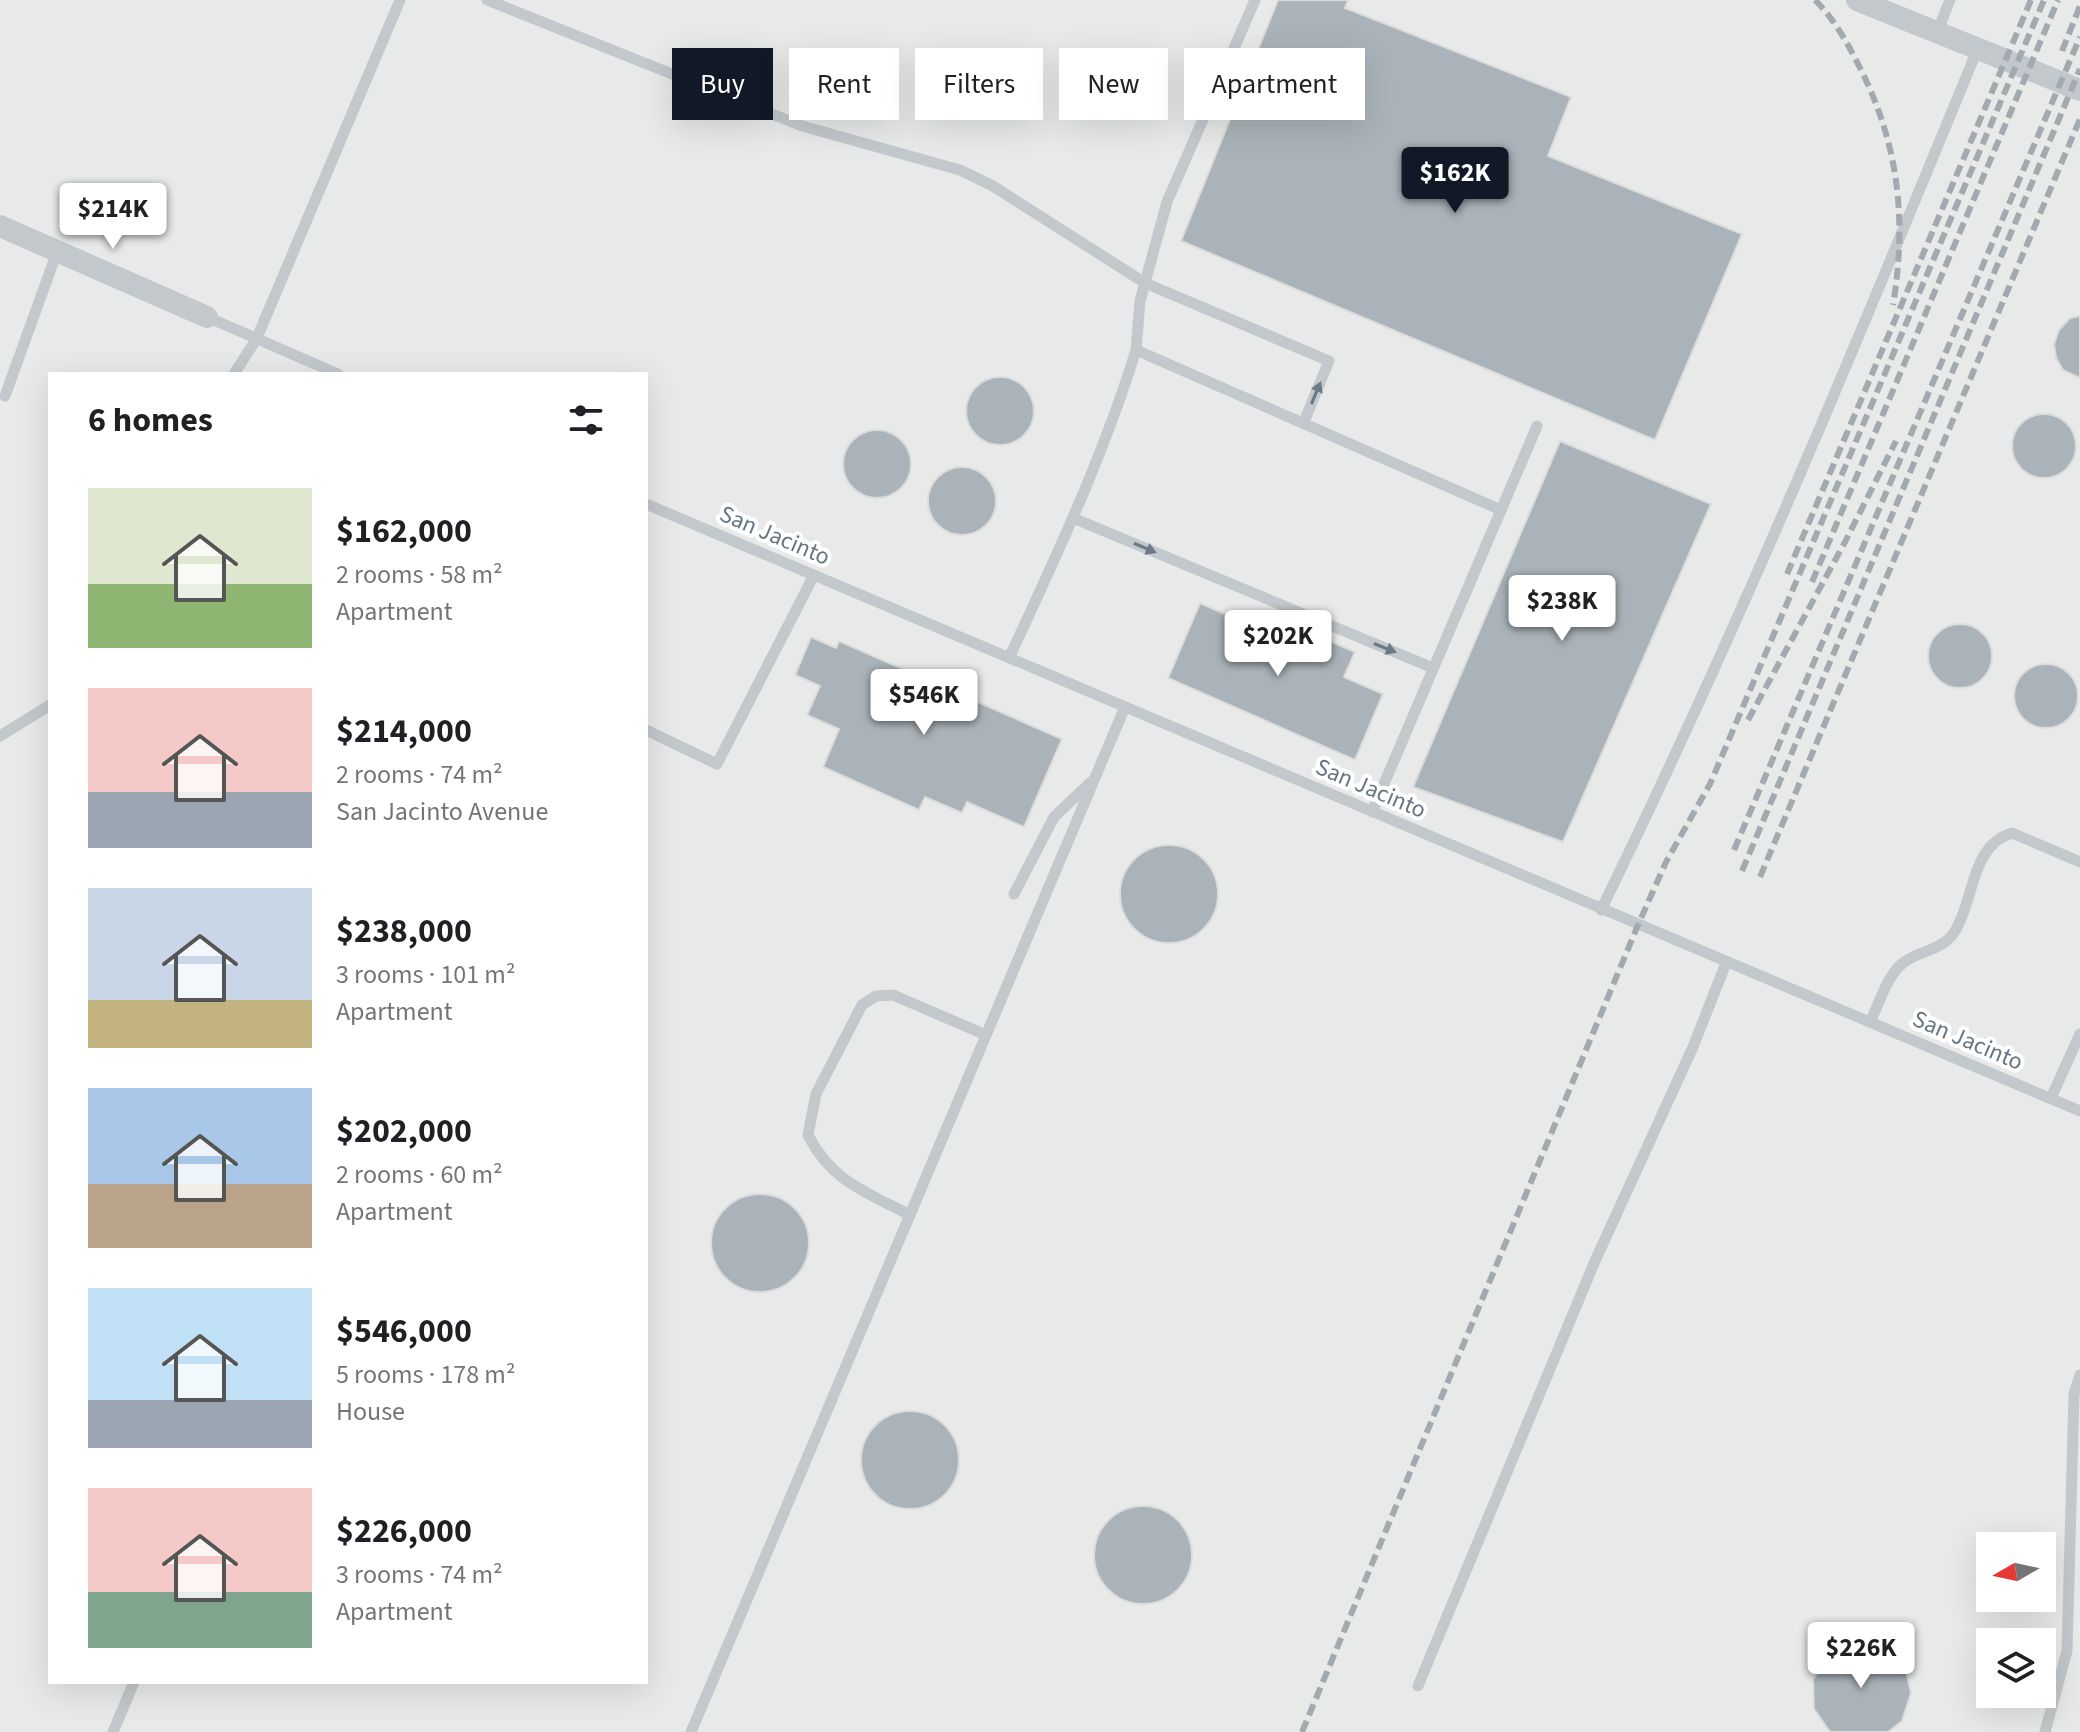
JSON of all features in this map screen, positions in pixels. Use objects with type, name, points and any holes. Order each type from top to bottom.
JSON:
[{"type":"street","points":[[1857,0],[1938,30],[2080,90]]},
{"type":"street","points":[[0,226],[207,317]]},
{"type":"lane","points":[[235,372],[256,340],[400,0]]},
{"type":"lane","points":[[487,0],[802,126],[960,170],[993,186],[1145,283],[1329,361],[1303,424]]},
{"type":"lane","points":[[1009,658],[1073,518],[1119,404],[1136,350],[1140,301],[1167,202],[1255,0]]},
{"type":"lane","points":[[1938,30],[1950,0]]},
{"type":"lane","points":[[1601,910],[1676,757],[1764,556],[1978,48]]},
{"type":"lane","points":[[5,396],[57,252]]},
{"type":"lane","points":[[207,317],[333,372]]},
{"type":"lane","points":[[1136,350],[1501,510]]},
{"type":"lane","points":[[1372,812],[1537,426]]},
{"type":"lane","name":"San Jacinto","points":[[648,505],[2080,1111]]},
{"type":"lane","points":[[1073,518],[1433,668]]},
{"type":"lane","points":[[648,731],[717,764],[814,575]]},
{"type":"lane","points":[[0,736],[48,706]]},
{"type":"lane","points":[[691,1732],[1125,707]]},
{"type":"lane","points":[[1014,894],[1054,817],[1094,778]]},
{"type":"lane","points":[[1870,1022],[1897,968],[1907,959],[1941,945],[1956,929],[1981,860],[1996,841],[2012,833],[2080,862]]},
{"type":"lane","points":[[1418,1686],[1595,1261],[1693,1047],[1726,963]]},
{"type":"lane","points":[[910,1215],[849,1183],[826,1166],[808,1135],[816,1094],[862,1005],[876,996],[893,995],[986,1035]]},
{"type":"lane","points":[[2051,1098],[2080,1034]]},
{"type":"lane","points":[[2045,1732],[2067,1651],[2074,1394],[2080,1375]]},
{"type":"lane","points":[[113,1732],[133,1684]]},
{"type":"shaded area","points":[[0,0],[2080,0],[2080,1732],[0,1732]]},
{"type":"building","points":[[1278,0],[1348,0],[1345,8],[1571,97],[1548,156],[1742,234],[1655,440],[1181,241],[1230,120],[1365,120],[1365,48],[1259,48]]},
{"type":"building","points":[[2080,316],[2080,378],[2063,370],[2056,358],[2054,344],[2059,330],[2070,318]]},
{"type":"building","points":[[1000,377],[1024,387],[1034,411],[1024,435],[1000,445],[976,435],[966,411],[976,387]]},
{"type":"building","points":[[2044,414],[2056,416],[2067,423],[2074,434],[2074,458],[2067,469],[2056,476],[2044,478],[2032,476],[2021,469],[2014,458],[2012,446],[2014,434],[2021,423],[2032,416]]},
{"type":"building","points":[[877,430],[901,440],[911,464],[901,488],[877,498],[853,488],[843,464],[853,440]]},
{"type":"building","points":[[1560,441],[1711,504],[1563,842],[1413,787]]},
{"type":"building","points":[[962,467],[986,477],[996,501],[986,525],[962,535],[938,525],[928,501],[938,477]]},
{"type":"building","points":[[1200,603],[1266,632],[1273,616],[1355,652],[1344,677],[1383,694],[1355,760],[1168,678]]},
{"type":"building","points":[[1960,624],[1972,626],[1983,633],[1990,644],[1990,668],[1983,679],[1972,686],[1960,688],[1948,686],[1937,679],[1930,668],[1928,656],[1930,644],[1937,633],[1948,626]]},
{"type":"building","points":[[811,637],[836,648],[839,641],[1062,739],[1024,827],[967,802],[962,813],[925,797],[919,810],[823,767],[839,729],[807,715],[820,686],[795,675]]},
{"type":"building","points":[[2046,664],[2058,666],[2069,673],[2076,684],[2076,708],[2069,719],[2058,726],[2046,728],[2034,726],[2023,719],[2016,708],[2014,696],[2016,684],[2023,673],[2034,666]]},
{"type":"building","points":[[1169,845],[1196,853],[1210,867],[1218,894],[1210,921],[1196,935],[1169,943],[1142,935],[1128,921],[1120,894],[1128,867],[1142,853]]},
{"type":"building","points":[[760,1194],[779,1198],[794,1209],[805,1224],[809,1243],[805,1262],[794,1277],[779,1288],[760,1292],[741,1288],[726,1277],[715,1262],[711,1243],[715,1224],[726,1209],[741,1198]]},
{"type":"building","points":[[910,1411],[929,1415],[944,1426],[955,1441],[959,1460],[955,1479],[944,1494],[929,1505],[910,1509],[891,1505],[876,1494],[865,1479],[861,1460],[865,1441],[876,1426],[891,1415]]},
{"type":"building","points":[[1143,1506],[1170,1514],[1184,1528],[1192,1555],[1184,1582],[1170,1596],[1143,1604],[1116,1596],[1102,1582],[1094,1555],[1102,1528],[1116,1514]]},
{"type":"building","points":[[1862,1642],[1888,1651],[1906,1671],[1911,1693],[1902,1721],[1888,1732],[1830,1732],[1814,1709],[1813,1679],[1835,1650]]},
{"type":"railway","points":[[1815,0],[1840,31],[1859,66],[1873,95],[1891,153],[1899,213],[1893,305]]},
{"type":"railway","points":[[1787,574],[2031,0]]},
{"type":"railway","points":[[1302,1732],[1638,925],[1666,862],[1710,784],[2044,0]]},
{"type":"railway","points":[[1812,582],[2058,0]]},
{"type":"railway","points":[[2062,51],[2080,6]]},
{"type":"railway","points":[[1734,850],[2080,37]]},
{"type":"railway","points":[[1742,871],[2080,69]]},
{"type":"railway","points":[[1760,877],[2080,119]]},
{"type":"railway","points":[[1748,720],[1896,441]]}]
